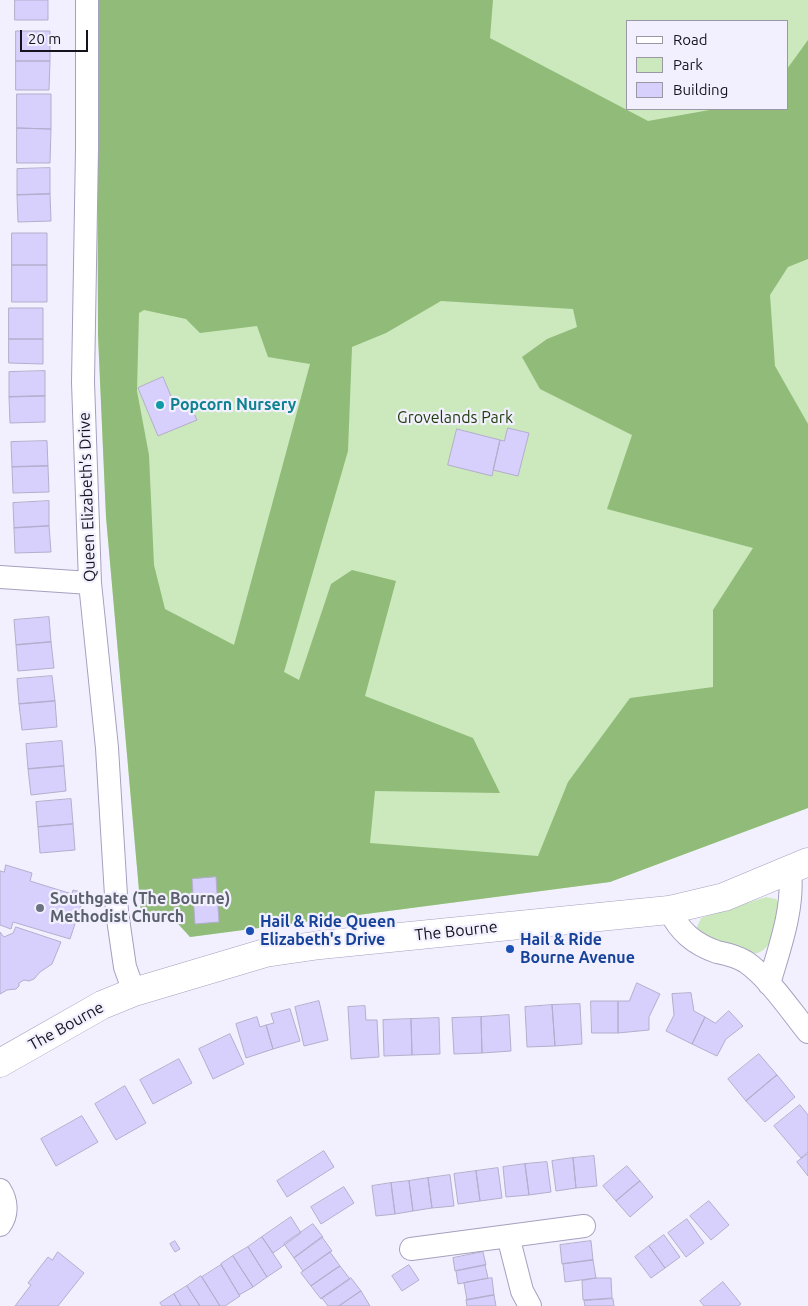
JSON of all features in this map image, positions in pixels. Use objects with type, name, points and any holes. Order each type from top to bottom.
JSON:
[{"type":"main road","name":"The Bourne","points":[[0,1063],[102,1005],[134,992],[265,953],[320,945],[669,910],[724,897],[799,866]]},
{"type":"street","name":"Queen Elizabeth's Drive","points":[[87,0],[87,148],[83,382],[90,583],[107,748],[117,912],[125,967],[134,992]]},
{"type":"street","points":[[0,577],[90,583]]},
{"type":"street","points":[[769,984],[786,926],[799,866]]},
{"type":"street","points":[[669,910],[676,924],[698,944],[745,961],[760,974],[808,1032]]},
{"type":"street","points":[[0,1190],[5,1198],[6,1208],[0,1225]]},
{"type":"street","points":[[411,1249],[584,1226]]},
{"type":"street","points":[[508,1236],[522,1290],[530,1306]]},
{"type":"green space","name":"Grovelands Park","points":[[97,0],[808,0],[808,808],[610,882],[190,937],[171,916],[141,913],[106,517],[98,335]]},
{"type":"green space","name":"Grovelands Park","points":[[97,0],[493,0],[490,38],[648,121],[709,110],[788,110],[788,68],[808,40],[808,259],[788,267],[770,295],[775,366],[808,424],[808,808],[610,882],[190,937],[171,916],[141,913],[106,517],[98,335]],"holes":[[[441,301],[573,309],[577,327],[547,339],[522,357],[540,389],[632,435],[607,509],[753,548],[713,610],[713,687],[630,698],[568,782],[538,856],[370,843],[375,791],[500,793],[473,738],[365,696],[396,581],[352,570],[331,584],[299,680],[284,672],[348,451],[352,347],[386,333]],[[144,310],[186,319],[200,333],[257,326],[268,357],[310,364],[234,645],[165,609],[154,565],[149,455],[137,391],[139,313]]]},
{"type":"green space","points":[[766,897],[776,899],[780,905],[772,938],[763,950],[754,954],[745,954],[724,946],[696,929],[701,918]]},
{"type":"building","points":[[15,0],[48,0],[48,20],[15,20]]},
{"type":"building","points":[[16,31],[50,31],[50,61],[16,61]]},
{"type":"building","points":[[16,61],[50,61],[49,90],[16,90]]},
{"type":"building","points":[[17,94],[51,94],[51,129],[17,128]]},
{"type":"building","points":[[17,128],[51,129],[50,163],[17,163]]},
{"type":"building","points":[[50,168],[50,194],[17,195],[17,169]]},
{"type":"building","points":[[50,194],[51,221],[18,222],[17,195]]},
{"type":"building","points":[[12,233],[47,233],[47,265],[12,265]]},
{"type":"building","points":[[12,265],[47,265],[47,302],[12,302]]},
{"type":"building","points":[[9,308],[43,308],[43,339],[9,339]]},
{"type":"building","points":[[9,339],[43,339],[43,364],[9,363]]},
{"type":"building","points":[[45,371],[45,396],[9,397],[9,372]]},
{"type":"building","name":"Popcorn Nursery","points":[[163,377],[176,408],[189,402],[197,420],[158,436],[138,388]]},
{"type":"building","points":[[45,396],[45,422],[10,423],[9,397]]},
{"type":"building","points":[[508,428],[529,433],[518,476],[493,470],[500,440],[504,441]]},
{"type":"building","points":[[457,429],[500,440],[492,476],[448,465]]},
{"type":"building","points":[[47,441],[48,466],[12,467],[11,442]]},
{"type":"building","points":[[48,466],[49,492],[13,493],[12,467]]},
{"type":"building","points":[[49,501],[49,526],[14,528],[13,503]]},
{"type":"building","points":[[49,526],[51,552],[15,553],[14,528]]},
{"type":"building","points":[[49,617],[51,642],[16,645],[14,620]]},
{"type":"building","points":[[51,642],[54,668],[18,671],[16,645]]},
{"type":"building","points":[[52,676],[55,701],[19,704],[17,679]]},
{"type":"building","points":[[55,701],[57,727],[22,730],[19,704]]},
{"type":"building","points":[[62,741],[64,766],[28,769],[26,744]]},
{"type":"building","points":[[64,766],[66,791],[31,795],[28,769]]},
{"type":"building","points":[[71,799],[73,824],[38,827],[36,802]]},
{"type":"building","points":[[73,824],[75,850],[40,853],[38,827]]},
{"type":"building","name":"Southgate (The Bourne) Methodist Church","points":[[6,865],[32,873],[30,881],[72,894],[73,890],[85,893],[70,939],[13,922],[11,929],[0,925],[0,871],[4,872]]},
{"type":"building","points":[[216,877],[219,922],[195,924],[192,879]]},
{"type":"building","points":[[16,927],[61,942],[52,964],[40,972],[34,979],[24,980],[19,983],[16,989],[7,990],[0,994],[0,932],[4,937],[13,933]]},
{"type":"building","points":[[637,983],[660,994],[649,1017],[649,1030],[618,1033],[618,1001],[629,1001]]},
{"type":"building","points":[[691,993],[694,1011],[705,1017],[692,1044],[666,1031],[674,1015],[672,994]]},
{"type":"building","points":[[319,1001],[328,1040],[304,1046],[295,1007]]},
{"type":"building","points":[[591,1001],[618,1001],[618,1033],[592,1033]]},
{"type":"building","points":[[580,1004],[582,1044],[555,1046],[552,1005]]},
{"type":"building","points":[[552,1005],[555,1046],[527,1047],[525,1007]]},
{"type":"building","points":[[365,1006],[366,1020],[377,1020],[379,1057],[351,1059],[348,1007]]},
{"type":"building","points":[[290,1009],[300,1041],[273,1049],[266,1025],[274,1023],[271,1014]]},
{"type":"building","points":[[729,1011],[743,1026],[726,1039],[717,1056],[692,1044],[705,1017],[715,1023]]},
{"type":"building","points":[[509,1015],[511,1051],[482,1053],[481,1017]]},
{"type":"building","points":[[257,1017],[260,1027],[266,1025],[273,1049],[246,1058],[236,1024]]},
{"type":"building","points":[[481,1017],[482,1053],[454,1054],[452,1018]]},
{"type":"building","points":[[439,1018],[440,1054],[412,1055],[411,1019]]},
{"type":"building","points":[[411,1019],[412,1055],[384,1056],[383,1020]]},
{"type":"building","points":[[230,1034],[244,1064],[213,1079],[199,1049]]},
{"type":"building","points":[[759,1054],[777,1075],[746,1101],[728,1079]]},
{"type":"building","points":[[179,1059],[192,1083],[153,1104],[140,1080]]},
{"type":"building","points":[[777,1075],[795,1097],[765,1122],[746,1101]]},
{"type":"building","points":[[125,1086],[146,1123],[116,1140],[95,1104]]},
{"type":"building","points":[[800,1105],[808,1115],[808,1152],[801,1158],[774,1126]]},
{"type":"building","points":[[82,1116],[98,1142],[56,1166],[41,1139]]},
{"type":"building","points":[[324,1151],[334,1167],[287,1197],[277,1181]]},
{"type":"building","points":[[808,1154],[808,1176],[797,1162]]},
{"type":"building","points":[[594,1156],[597,1186],[576,1188],[573,1158]]},
{"type":"building","points":[[573,1158],[576,1188],[556,1191],[552,1161]]},
{"type":"building","points":[[547,1162],[551,1192],[529,1195],[525,1164]]},
{"type":"building","points":[[525,1164],[529,1195],[506,1197],[503,1167]]},
{"type":"building","points":[[627,1166],[640,1181],[616,1201],[603,1186]]},
{"type":"building","points":[[498,1168],[502,1198],[480,1201],[476,1171]]},
{"type":"building","points":[[476,1171],[480,1201],[458,1204],[454,1174]]},
{"type":"building","points":[[450,1175],[454,1206],[432,1208],[428,1178]]},
{"type":"building","points":[[428,1178],[432,1208],[413,1211],[409,1181]]},
{"type":"building","points":[[409,1181],[413,1211],[395,1214],[391,1183]]},
{"type":"building","points":[[640,1181],[653,1197],[630,1217],[616,1201]]},
{"type":"building","points":[[391,1183],[395,1214],[376,1216],[372,1186]]},
{"type":"building","points":[[344,1187],[354,1203],[321,1224],[311,1207]]},
{"type":"building","points":[[709,1201],[729,1225],[711,1240],[690,1216]]},
{"type":"building","points":[[291,1217],[301,1233],[273,1253],[262,1237]]},
{"type":"building","points":[[687,1219],[704,1243],[686,1257],[668,1233]]},
{"type":"building","points":[[313,1224],[323,1237],[294,1258],[284,1244]]},
{"type":"building","points":[[664,1235],[680,1257],[665,1268],[649,1246]]},
{"type":"building","points":[[262,1237],[282,1267],[267,1277],[248,1247]]},
{"type":"building","points":[[322,1237],[332,1251],[303,1271],[294,1258]]},
{"type":"building","points":[[175,1241],[180,1249],[175,1252],[170,1244]]},
{"type":"building","points":[[591,1241],[593,1260],[562,1264],[560,1245]]},
{"type":"building","points":[[649,1246],[665,1268],[651,1278],[635,1257]]},
{"type":"building","points":[[248,1247],[267,1277],[253,1287],[233,1256]]},
{"type":"building","points":[[58,1252],[84,1273],[58,1306],[15,1306],[31,1285],[28,1283],[48,1257],[52,1260]]},
{"type":"building","points":[[330,1252],[340,1266],[311,1286],[301,1273]]},
{"type":"building","points":[[483,1252],[486,1265],[455,1271],[453,1258]]},
{"type":"building","points":[[233,1256],[253,1287],[239,1295],[221,1264]]},
{"type":"building","points":[[593,1260],[596,1278],[565,1282],[563,1264]]},
{"type":"building","points":[[221,1265],[240,1296],[225,1306],[220,1306],[202,1277]]},
{"type":"building","points":[[409,1265],[419,1280],[402,1291],[392,1276]]},
{"type":"building","points":[[485,1265],[488,1278],[458,1284],[456,1271]]},
{"type":"building","points":[[340,1266],[350,1279],[321,1299],[311,1286]]},
{"type":"building","points":[[201,1276],[220,1306],[200,1306],[187,1286]]},
{"type":"building","points":[[351,1278],[361,1291],[339,1306],[328,1306],[322,1298]]},
{"type":"building","points":[[492,1278],[494,1295],[467,1300],[464,1283]]},
{"type":"building","points":[[596,1278],[611,1278],[612,1298],[583,1300],[582,1281]]},
{"type":"building","points":[[723,1282],[741,1304],[738,1306],[704,1306],[700,1301]]},
{"type":"building","points":[[187,1286],[200,1306],[181,1306],[174,1294]]},
{"type":"building","points":[[361,1291],[370,1306],[339,1306]]},
{"type":"building","points":[[174,1294],[181,1306],[162,1306],[160,1303]]},
{"type":"building","points":[[494,1295],[496,1306],[467,1306],[466,1300]]},
{"type":"building","points":[[613,1299],[614,1306],[585,1306],[584,1301]]},
{"type":"place","name":"Popcorn Nursery","points":[[160,405]]},
{"type":"place","name":"Southgate (The Bourne) Methodist Church","points":[[40,908]]},
{"type":"place","name":"Hail & Ride Queen Elizabeth's Drive","points":[[250,931]]},
{"type":"place","name":"Hail & Ride Bourne Avenue","points":[[510,949]]}]
